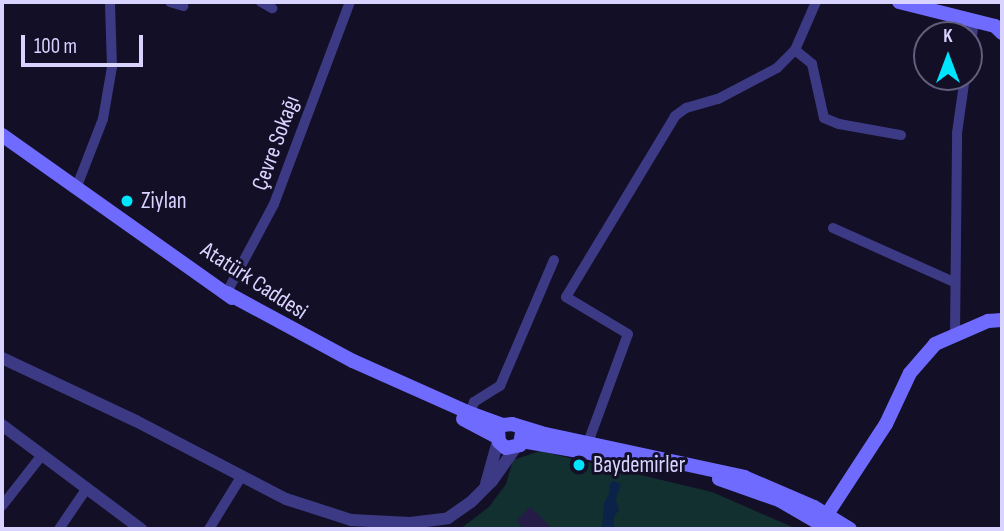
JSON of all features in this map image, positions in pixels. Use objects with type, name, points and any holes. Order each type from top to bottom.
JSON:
[{"type":"main road","points":[[899,2],[935,6],[974,21]]},
{"type":"main road","points":[[983,23],[1000,28]]},
{"type":"main road","name":"Atatürk Caddesi","points":[[2,135],[239,304],[356,371],[499,434]]},
{"type":"main road","points":[[227,293],[353,361],[470,413],[499,434],[506,448],[519,439],[586,447],[713,477],[850,529]]},
{"type":"main road","points":[[826,522],[886,424],[909,373],[935,344],[988,321],[1002,320]]},
{"type":"main road","points":[[499,434],[512,424],[519,439]]},
{"type":"street","points":[[77,186],[103,119],[112,67],[110,2]]},
{"type":"street","points":[[170,2],[183,6]]},
{"type":"street","points":[[261,2],[272,8]]},
{"type":"street","name":"Çevre Sokağı","points":[[227,293],[274,204],[350,2]]},
{"type":"street","points":[[586,447],[628,334],[565,297],[675,116],[686,108],[718,99],[777,68],[795,50],[816,2]]},
{"type":"street","points":[[795,50],[812,64],[824,118],[839,124],[901,135]]},
{"type":"street","points":[[955,335],[957,133],[963,91]]},
{"type":"street","points":[[834,228],[954,282]]},
{"type":"street","points":[[470,413],[474,402],[500,386],[554,260]]},
{"type":"street","points":[[2,358],[125,416],[241,477],[315,511],[351,520],[383,523],[447,518],[471,502],[485,488],[519,439]]},
{"type":"street","points":[[4,430],[87,488],[133,527]]},
{"type":"street","points":[[485,488],[499,434]]},
{"type":"street","points":[[2,506],[42,455]]},
{"type":"street","points":[[209,529],[241,477]]},
{"type":"street","points":[[59,529],[87,488]]},
{"type":"green space","points":[[540,451],[712,492],[797,529],[460,529],[489,507],[506,484],[513,460]]},
{"type":"water","points":[[614,481],[621,484],[616,500],[619,510],[614,517],[614,529],[602,529],[604,503],[609,494],[610,483]]},
{"type":"building","points":[[530,507],[550,526],[546,529],[525,529],[516,521]]},
{"type":"place","name":"Ziylan","points":[[127,201]]},
{"type":"place","name":"Baydemirler","points":[[579,465]]}]
